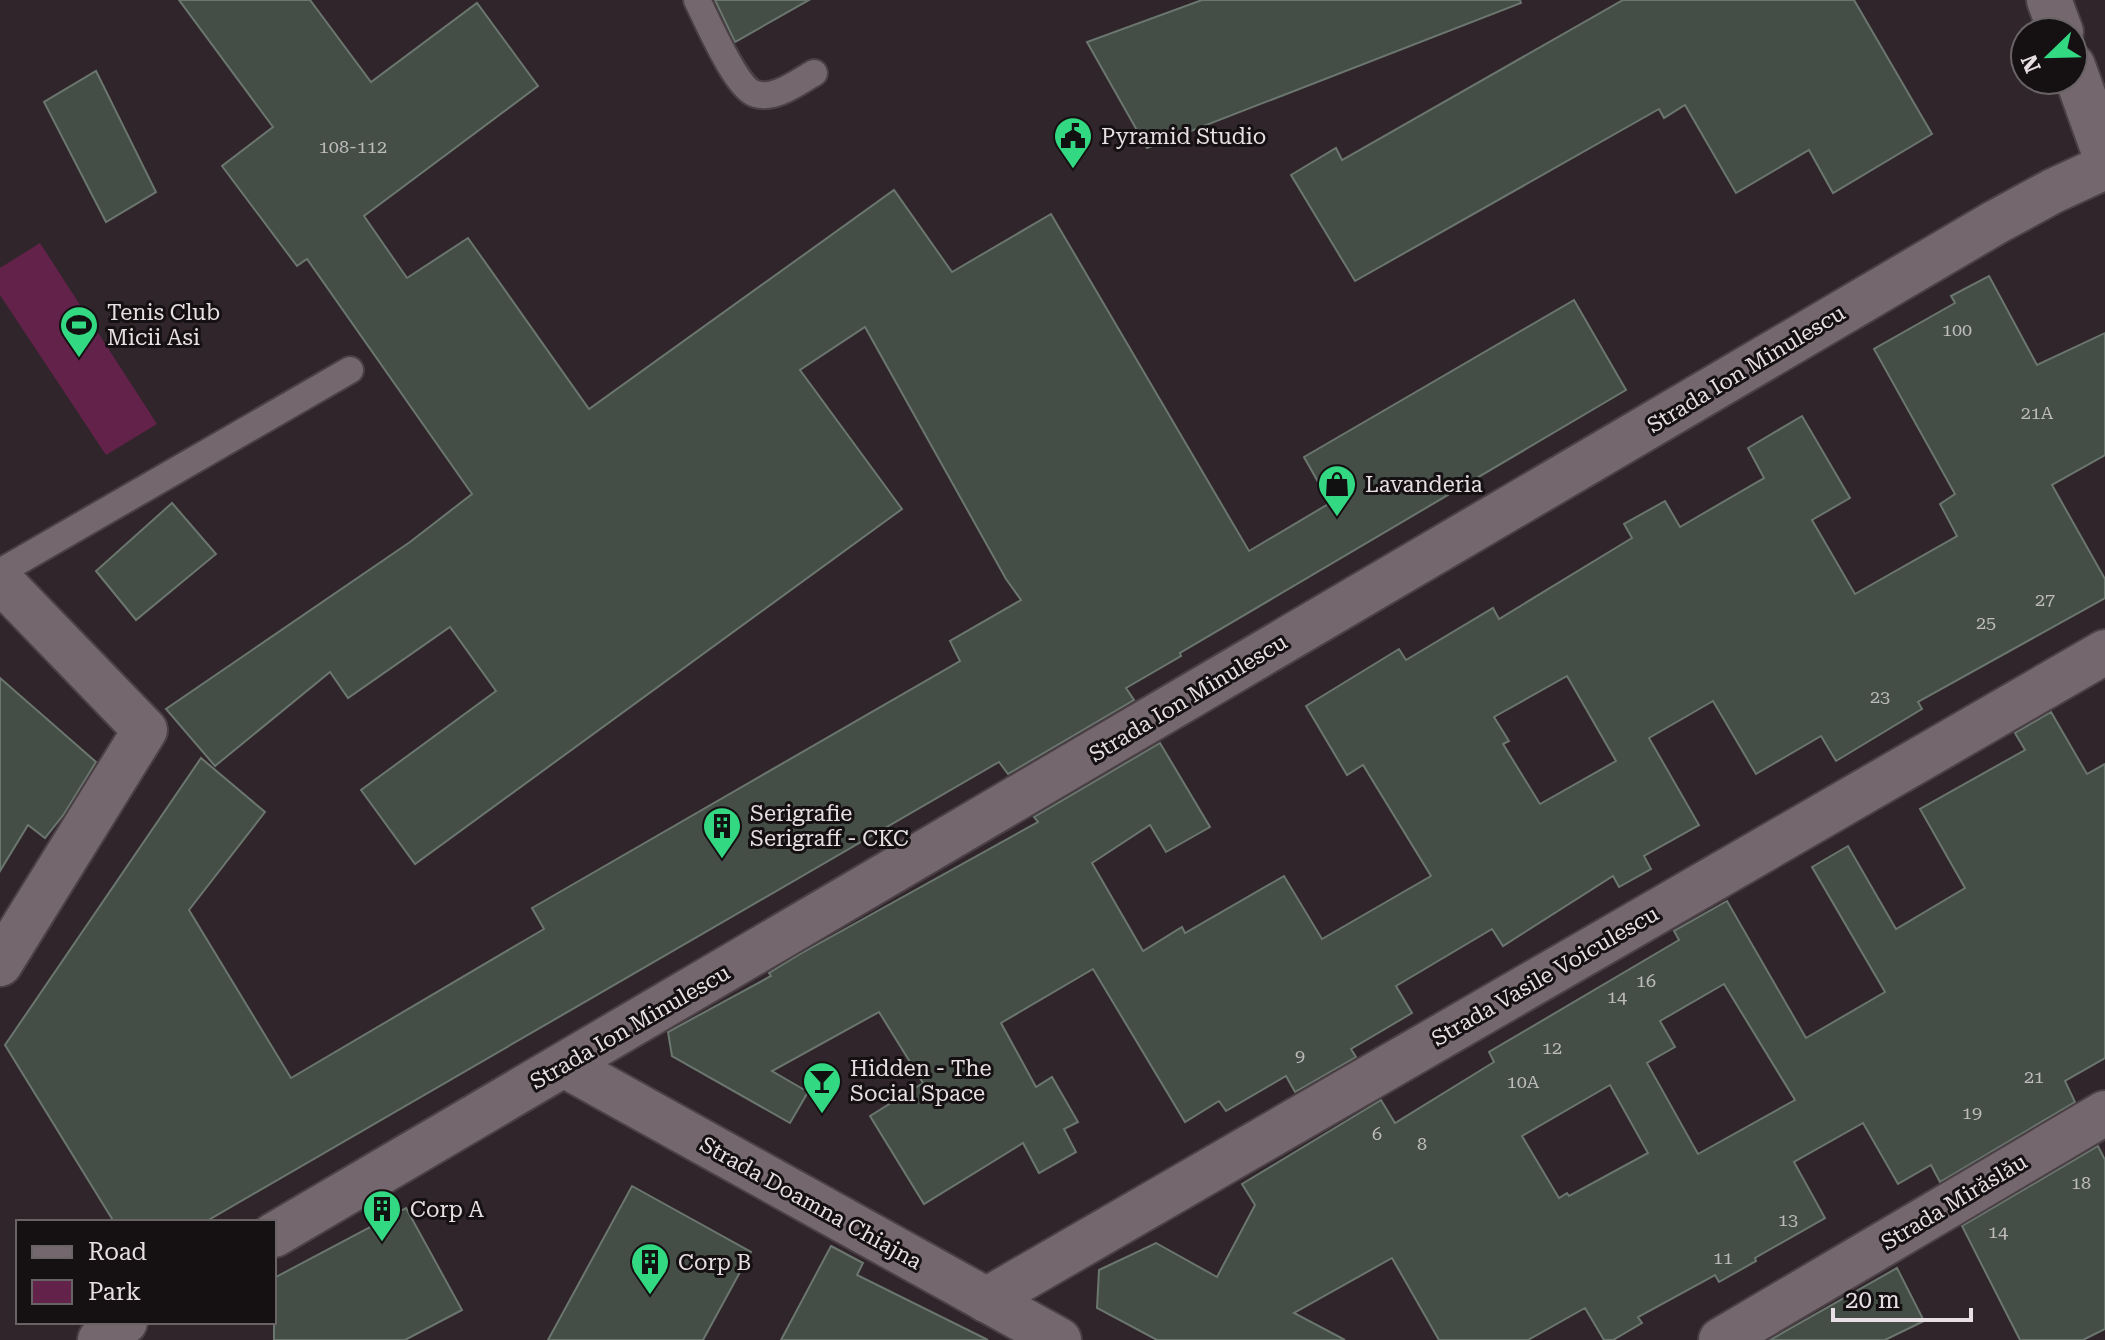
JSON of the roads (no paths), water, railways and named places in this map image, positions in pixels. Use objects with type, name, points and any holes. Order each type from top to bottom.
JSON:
[{"type":"street","points":[[2084,96],[2105,155]]},
{"type":"street","name":"Strada Ion Minulescu","points":[[276,1234],[1996,222],[2105,167]]},
{"type":"street","points":[[0,580],[145,730],[0,964]]},
{"type":"street","name":"Strada Vasile Voiculescu","points":[[986,1300],[2105,652]]},
{"type":"street","name":"Strada Doamna Chiajna","points":[[564,1065],[1059,1340]]},
{"type":"street","name":"Strada Mirăslău","points":[[1721,1340],[2105,1113]]},
{"type":"street","points":[[100,1340],[122,1324]]},
{"type":"lane","points":[[697,0],[743,87],[758,95],[780,92],[814,73]]},
{"type":"lane","points":[[0,572],[350,370]]},
{"type":"place","name":"Pyramid Studio","points":[[1073,170]]},
{"type":"place","name":"Tenis Club Micii Asi","points":[[79,359]]},
{"type":"place","name":"Lavanderia","points":[[1337,518]]},
{"type":"place","name":"Serigrafie Serigraff - CKC","points":[[722,860]]},
{"type":"place","name":"Hidden - The Social Space","points":[[822,1115]]},
{"type":"place","name":"Corp A","points":[[382,1243]]},
{"type":"place","name":"Corp B","points":[[650,1296]]}]
